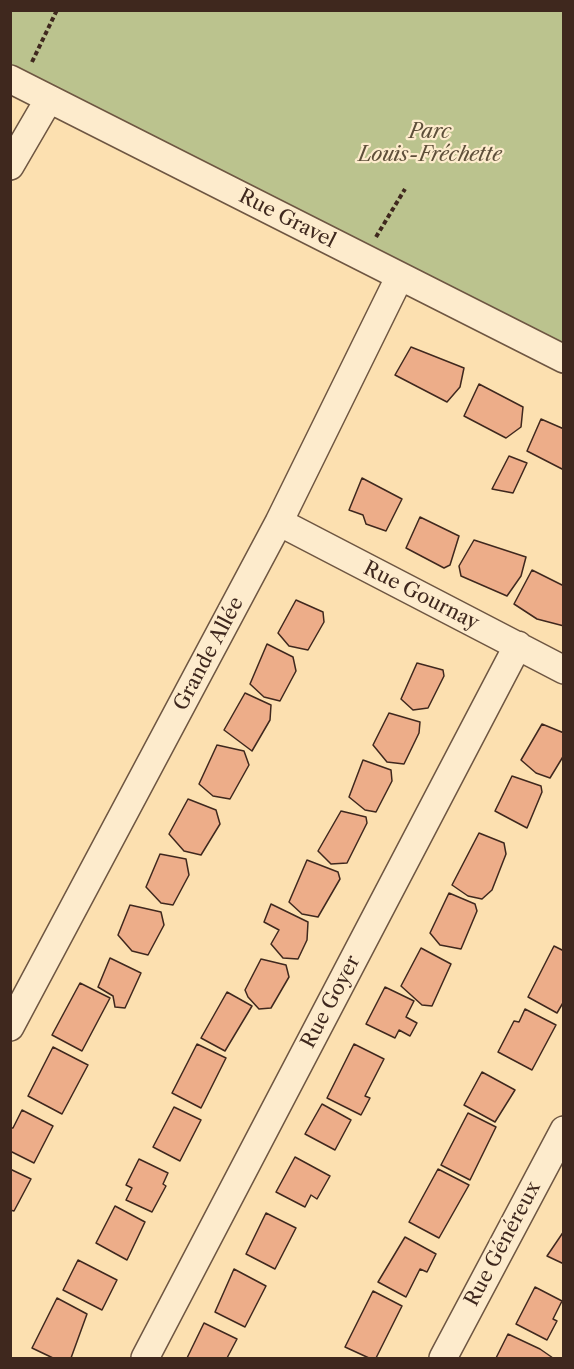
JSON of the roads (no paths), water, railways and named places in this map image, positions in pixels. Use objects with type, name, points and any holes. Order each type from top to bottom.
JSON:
[{"type":"street","name":"Rue Gravel","points":[[16,82],[564,359]]},
{"type":"street","points":[[10,166],[50,99]]},
{"type":"street","name":"Grande Allée","points":[[10,1027],[18,994],[279,522],[400,276]]},
{"type":"street","name":"Rue Gournay","points":[[279,522],[564,670]]},
{"type":"street","name":"Rue Goyer","points":[[145,1359],[518,645]]},
{"type":"street","name":"Rue Généreux","points":[[443,1359],[560,1146]]},
{"type":"park label","name":"Parc Louis-Fréchette","points":[[430,144]]}]
